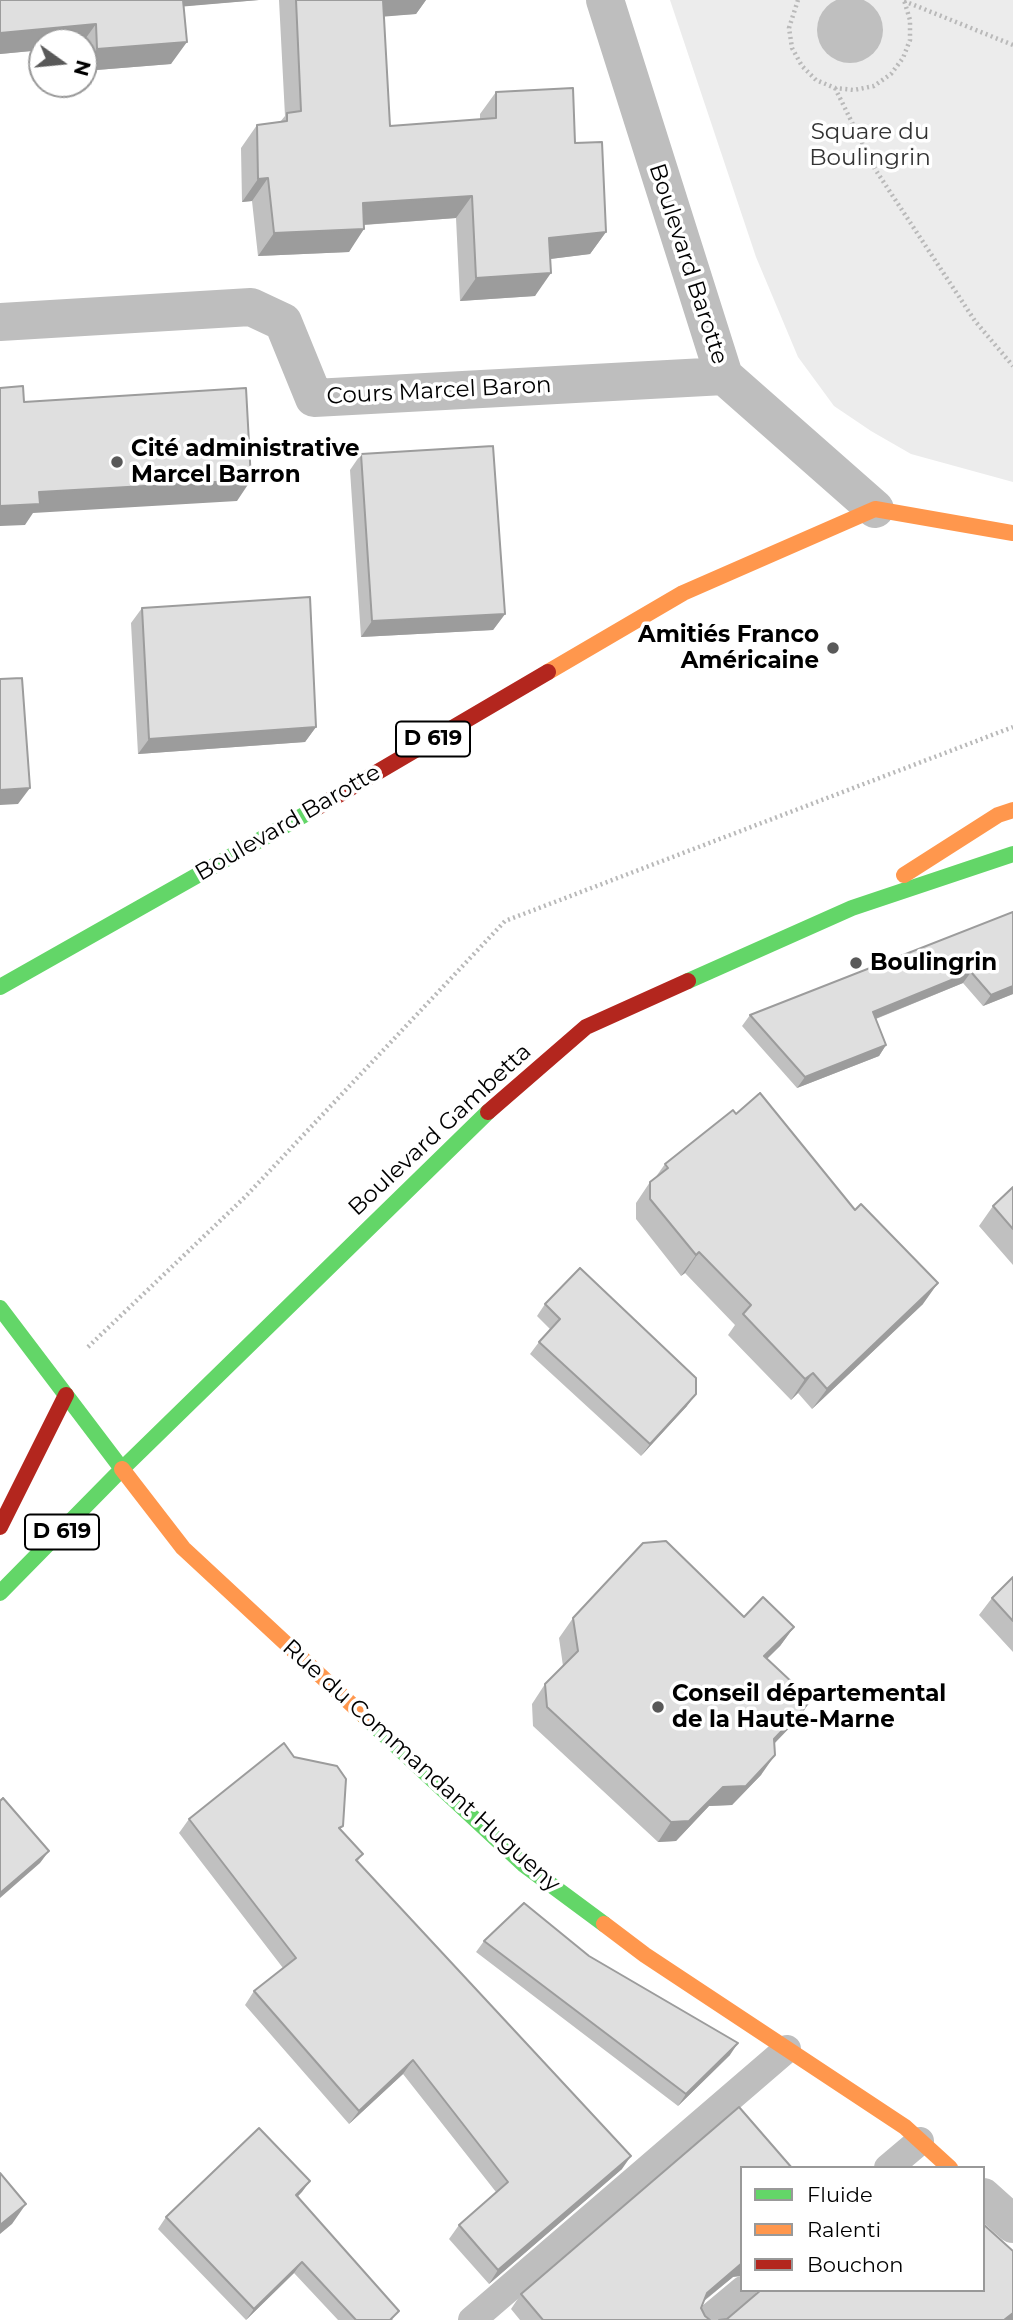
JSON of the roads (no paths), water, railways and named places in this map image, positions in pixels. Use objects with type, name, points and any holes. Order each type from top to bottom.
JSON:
[{"type":"main road","points":[[875,509],[1013,533]]},
{"type":"main road","name":"Boulevard Barotte","points":[[0,987],[292,822],[683,593],[875,509]]},
{"type":"main road","points":[[852,908],[998,815],[1013,810]]},
{"type":"main road","name":"Boulevard Gambetta","points":[[0,1593],[122,1469],[485,1115],[586,1027],[852,908],[1013,854]]},
{"type":"main road","name":"Rue du Commandant Hugueny","points":[[0,1308],[183,1548],[523,1864],[645,1955],[905,2127],[948,2166]]},
{"type":"main road","points":[[0,1527],[66,1395]]},
{"type":"street","name":"Boulevard Barotte","points":[[605,0],[724,376],[875,509]]},
{"type":"street","name":"Cours Marcel Baron","points":[[0,322],[251,307],[283,322],[314,398],[724,376]]},
{"type":"street","points":[[985,2199],[1013,2224]]},
{"type":"lane","points":[[472,2320],[787,2049]]},
{"type":"lane","points":[[890,2166],[919,2141]]},
{"type":"lane","points":[[707,2320],[741,2292]]},
{"type":"place","name":"Cité administrative Marcel Barron","points":[[117,462]]},
{"type":"place","name":"Amitiés Franco Américaine","points":[[833,648]]},
{"type":"place","name":"Boulingrin","points":[[856,963]]},
{"type":"place","name":"Conseil départemental de la Haute-Marne","points":[[658,1707]]},
{"type":"park label","name":"Square du Boulingrin","points":[[870,145]]}]
